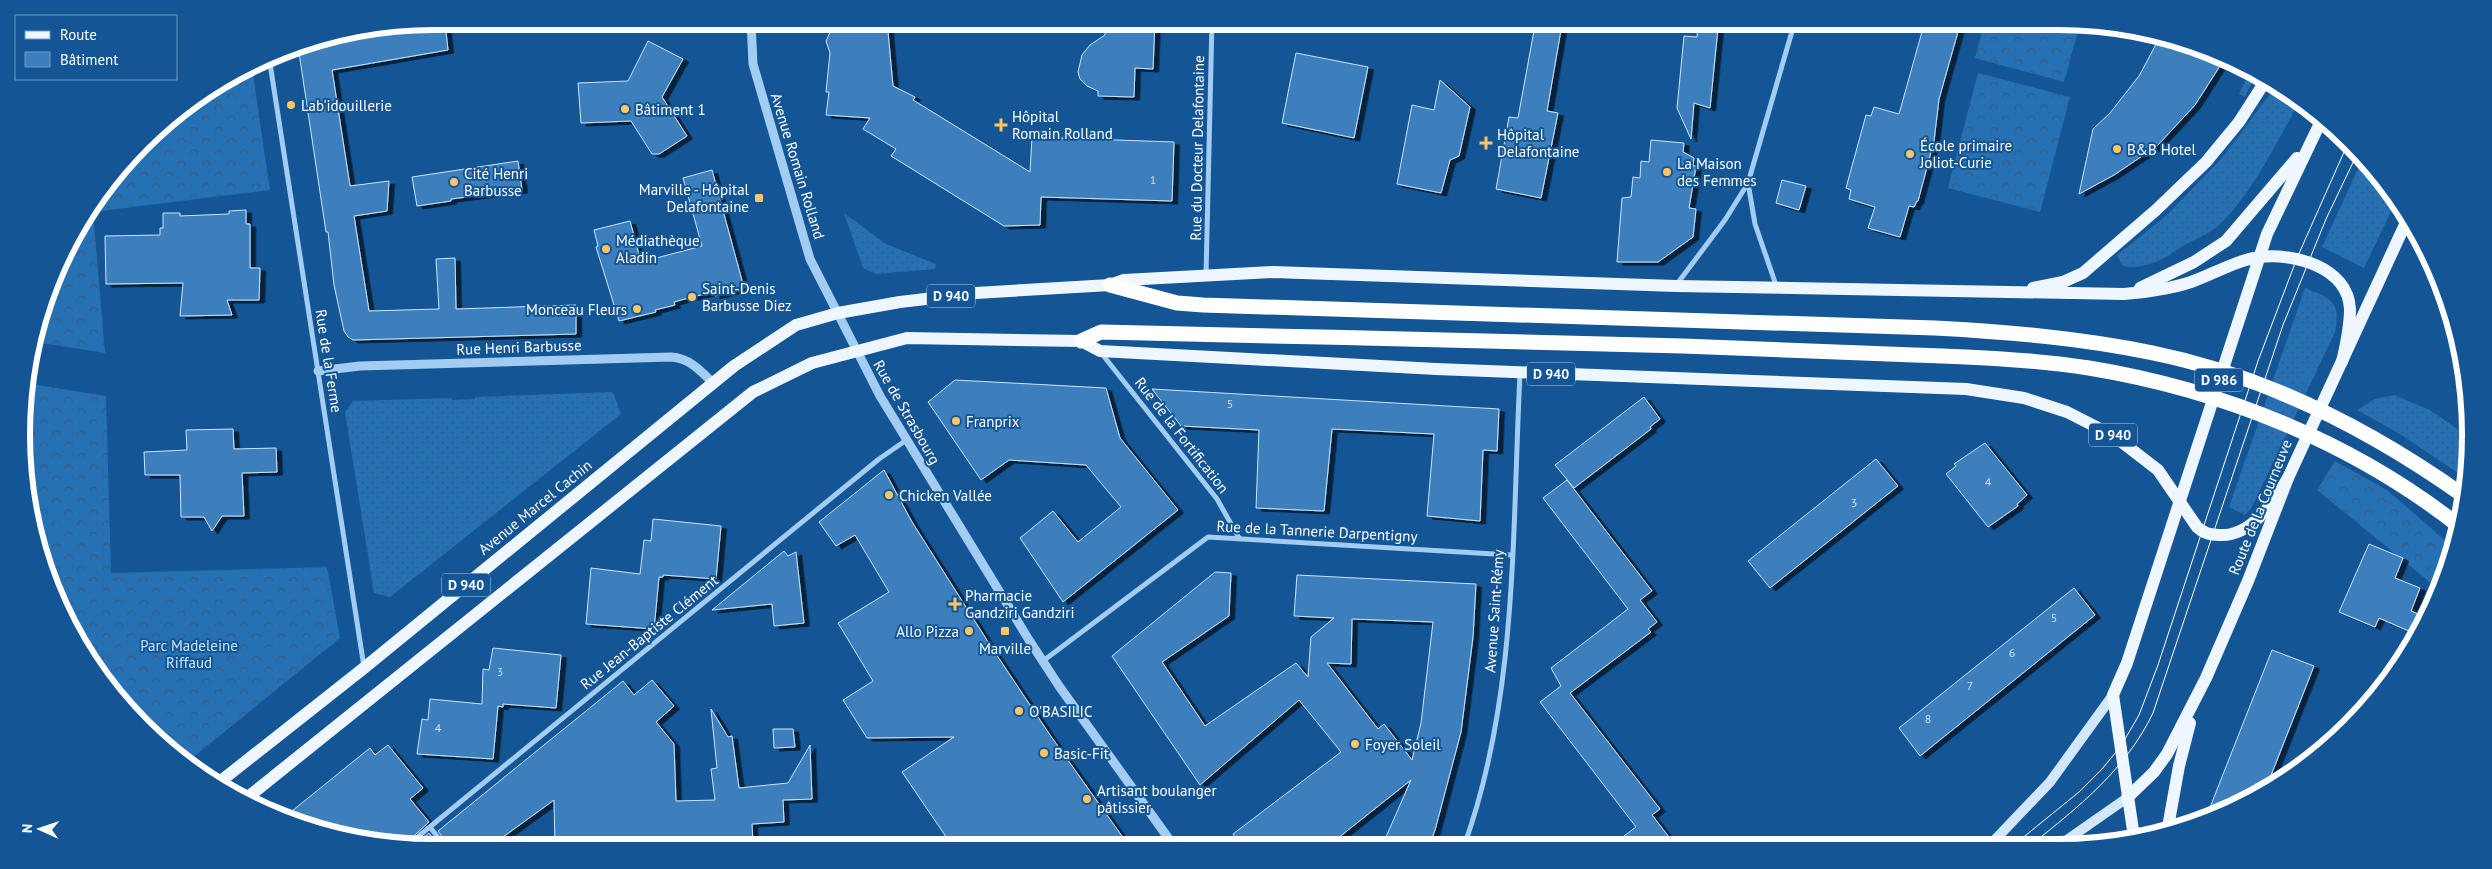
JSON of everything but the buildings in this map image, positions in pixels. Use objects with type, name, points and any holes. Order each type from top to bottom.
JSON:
[{"type":"highway","points":[[1110,285],[1177,303],[1203,305],[1982,331],[2112,345],[2196,364],[2281,393],[2352,425],[2404,455],[2458,492]]},
{"type":"highway","points":[[1080,341],[1101,332],[1658,346],[1933,356],[2085,368],[2189,389],[2247,409],[2338,449],[2407,488],[2452,521]]},
{"type":"main road","points":[[1996,293],[2063,282],[2083,273],[2156,210],[2206,162],[2239,122],[2262,86]]},
{"type":"main road","points":[[2124,294],[2164,278],[2194,262],[2226,241],[2289,168],[2318,125]]},
{"type":"main road","name":"D 986","points":[[2113,695],[2127,663],[2267,234],[2318,125]]},
{"type":"main road","name":"Route de la Courneuve","points":[[2127,798],[2154,772],[2167,754],[2206,678],[2248,581],[2288,478],[2404,226]]},
{"type":"main road","name":"D 940","points":[[838,313],[900,302],[976,293],[1110,285],[1124,280],[1273,272],[1676,286],[2124,294],[2159,290],[2192,281],[2226,266],[2259,257],[2297,258],[2309,261],[2335,280],[2344,292],[2350,308],[2348,333],[2342,362]]},
{"type":"main road","name":"Avenue Marcel Cachin","points":[[223,779],[364,668],[712,382],[751,353],[790,328],[838,313]]},
{"type":"main road","name":"D 940","points":[[252,795],[679,453],[737,404],[767,384],[795,371],[856,350],[916,337],[1080,341],[1100,351],[1520,373],[1966,389],[2024,398],[2067,412],[2114,436],[2158,470],[2179,503],[2202,531],[2213,535],[2232,536],[2249,526],[2276,497],[2288,478]]},
{"type":"main road","points":[[2169,823],[2184,746],[2206,678]]},
{"type":"main road","points":[[2113,695],[2133,832]]},
{"type":"main road","points":[[1996,839],[2050,782],[2113,695]]},
{"type":"main road","points":[[2069,839],[2127,798]]},
{"type":"street","name":"Avenue Romain Rolland","points":[[752,30],[754,64],[770,127],[810,258],[838,313]]},
{"type":"street","name":"Rue du Docteur Delafontaine","points":[[1206,275],[1212,30]]},
{"type":"street","points":[[1676,286],[1725,220],[1748,183],[1792,30]]},
{"type":"street","name":"Rue de la Ferme","points":[[270,65],[364,668]]},
{"type":"street","points":[[1748,183],[1755,224],[1778,288]]},
{"type":"street","name":"Rue de Strasbourg","points":[[838,313],[906,441],[1043,661],[1169,839]]},
{"type":"street","name":"Rue de la Fortification","points":[[1100,351],[1217,499],[1238,538]]},
{"type":"street","name":"Rue Henri Barbusse","points":[[318,371],[360,366],[679,357],[692,363],[712,382]]},
{"type":"street","name":"Avenue Saint-Rémy","points":[[1466,839],[1487,771],[1498,709],[1506,643],[1520,373]]},
{"type":"street","name":"Rue Jean-Baptiste Clément","points":[[416,838],[871,466],[906,441]]},
{"type":"street","name":"Rue de la Tannerie Darpentigny","points":[[1043,661],[1208,537],[1511,555]]},
{"type":"street","points":[[430,827],[439,839]]},
{"type":"green space","points":[[1983,30],[2078,31],[2064,82],[1975,58]]},
{"type":"green space","points":[[1978,73],[2070,97],[2040,212],[1948,188]]},
{"type":"green space","points":[[253,74],[270,190],[97,211],[130,168],[168,130],[210,98]]},
{"type":"green space","points":[[2247,78],[2253,80],[2245,97],[2239,94]]},
{"type":"green space","points":[[2272,92],[2296,108],[2253,183],[2242,199],[2218,226],[2164,258],[2150,264],[2135,267],[2122,265],[2117,255],[2166,216],[2222,158]]},
{"type":"green space","points":[[2360,165],[2393,208],[2364,268],[2322,247]]},
{"type":"green space","points":[[844,213],[886,244],[936,264],[935,269],[876,274],[863,268]]},
{"type":"green space","points":[[93,217],[105,353],[41,343],[51,304],[61,280],[84,232]]},
{"type":"green space","points":[[2305,288],[2328,298],[2332,302],[2336,313],[2335,332],[2252,507],[2245,515],[2229,507]]},
{"type":"green space","name":"Parc Madeleine Riffaud","points":[[33,384],[106,396],[111,573],[327,567],[340,638],[192,758],[168,739],[130,701],[98,659],[72,613],[51,565],[33,487],[30,434]]},
{"type":"green space","points":[[613,392],[621,414],[390,597],[374,593],[345,412],[353,401],[452,398],[452,400],[475,399],[475,397]]},
{"type":"green space","points":[[2394,395],[2430,410],[2462,432],[2460,474],[2400,434],[2357,410],[2375,399]]},
{"type":"green space","points":[[2335,461],[2387,490],[2447,542],[2433,585],[2317,490]]},
{"type":"tram line","points":[[2021,839],[2079,792],[2102,769],[2121,746],[2139,715],[2158,665],[2258,361],[2297,258],[2345,149]]},
{"type":"tram line","points":[[2038,839],[2084,801],[2116,769],[2142,733],[2153,713],[2283,325],[2326,219],[2354,160]]},
{"type":"place","name":"Lab'idouillerie","points":[[291,105]]},
{"type":"place","name":"Bâtiment 1","points":[[625,109]]},
{"type":"place","name":"Hôpital Romain Rolland","points":[[1001,125]]},
{"type":"place","name":"Hôpital Delafontaine","points":[[1486,143]]},
{"type":"place","name":"B&B Hotel","points":[[2117,149]]},
{"type":"place","name":"École primaire Joliot-Curie","points":[[1910,154]]},
{"type":"place","name":"La Maison des Femmes","points":[[1667,172]]},
{"type":"place","name":"Cité Henri Barbusse","points":[[454,182]]},
{"type":"place","name":"Marville - Hôpital Delafontaine","points":[[759,198]]},
{"type":"place","name":"Médiathèque Aladin","points":[[606,249]]},
{"type":"place","name":"Saint-Denis Barbusse Diez","points":[[692,297]]},
{"type":"place","name":"Monceau Fleurs","points":[[637,309]]},
{"type":"place","name":"Franprix","points":[[956,421]]},
{"type":"place","name":"Chicken Vallée","points":[[889,495]]},
{"type":"place","name":"Pharmacie Gandziri Gandziri","points":[[955,604]]},
{"type":"place","name":"Allo Pizza","points":[[969,631]]},
{"type":"place","name":"Marville","points":[[1005,631]]},
{"type":"place","name":"O'BASILIC","points":[[1019,711]]},
{"type":"place","name":"Foyer Soleil","points":[[1355,744]]},
{"type":"place","name":"Basic-Fit","points":[[1044,753]]},
{"type":"place","name":"Artisant boulanger pâtissier","points":[[1087,799]]}]
